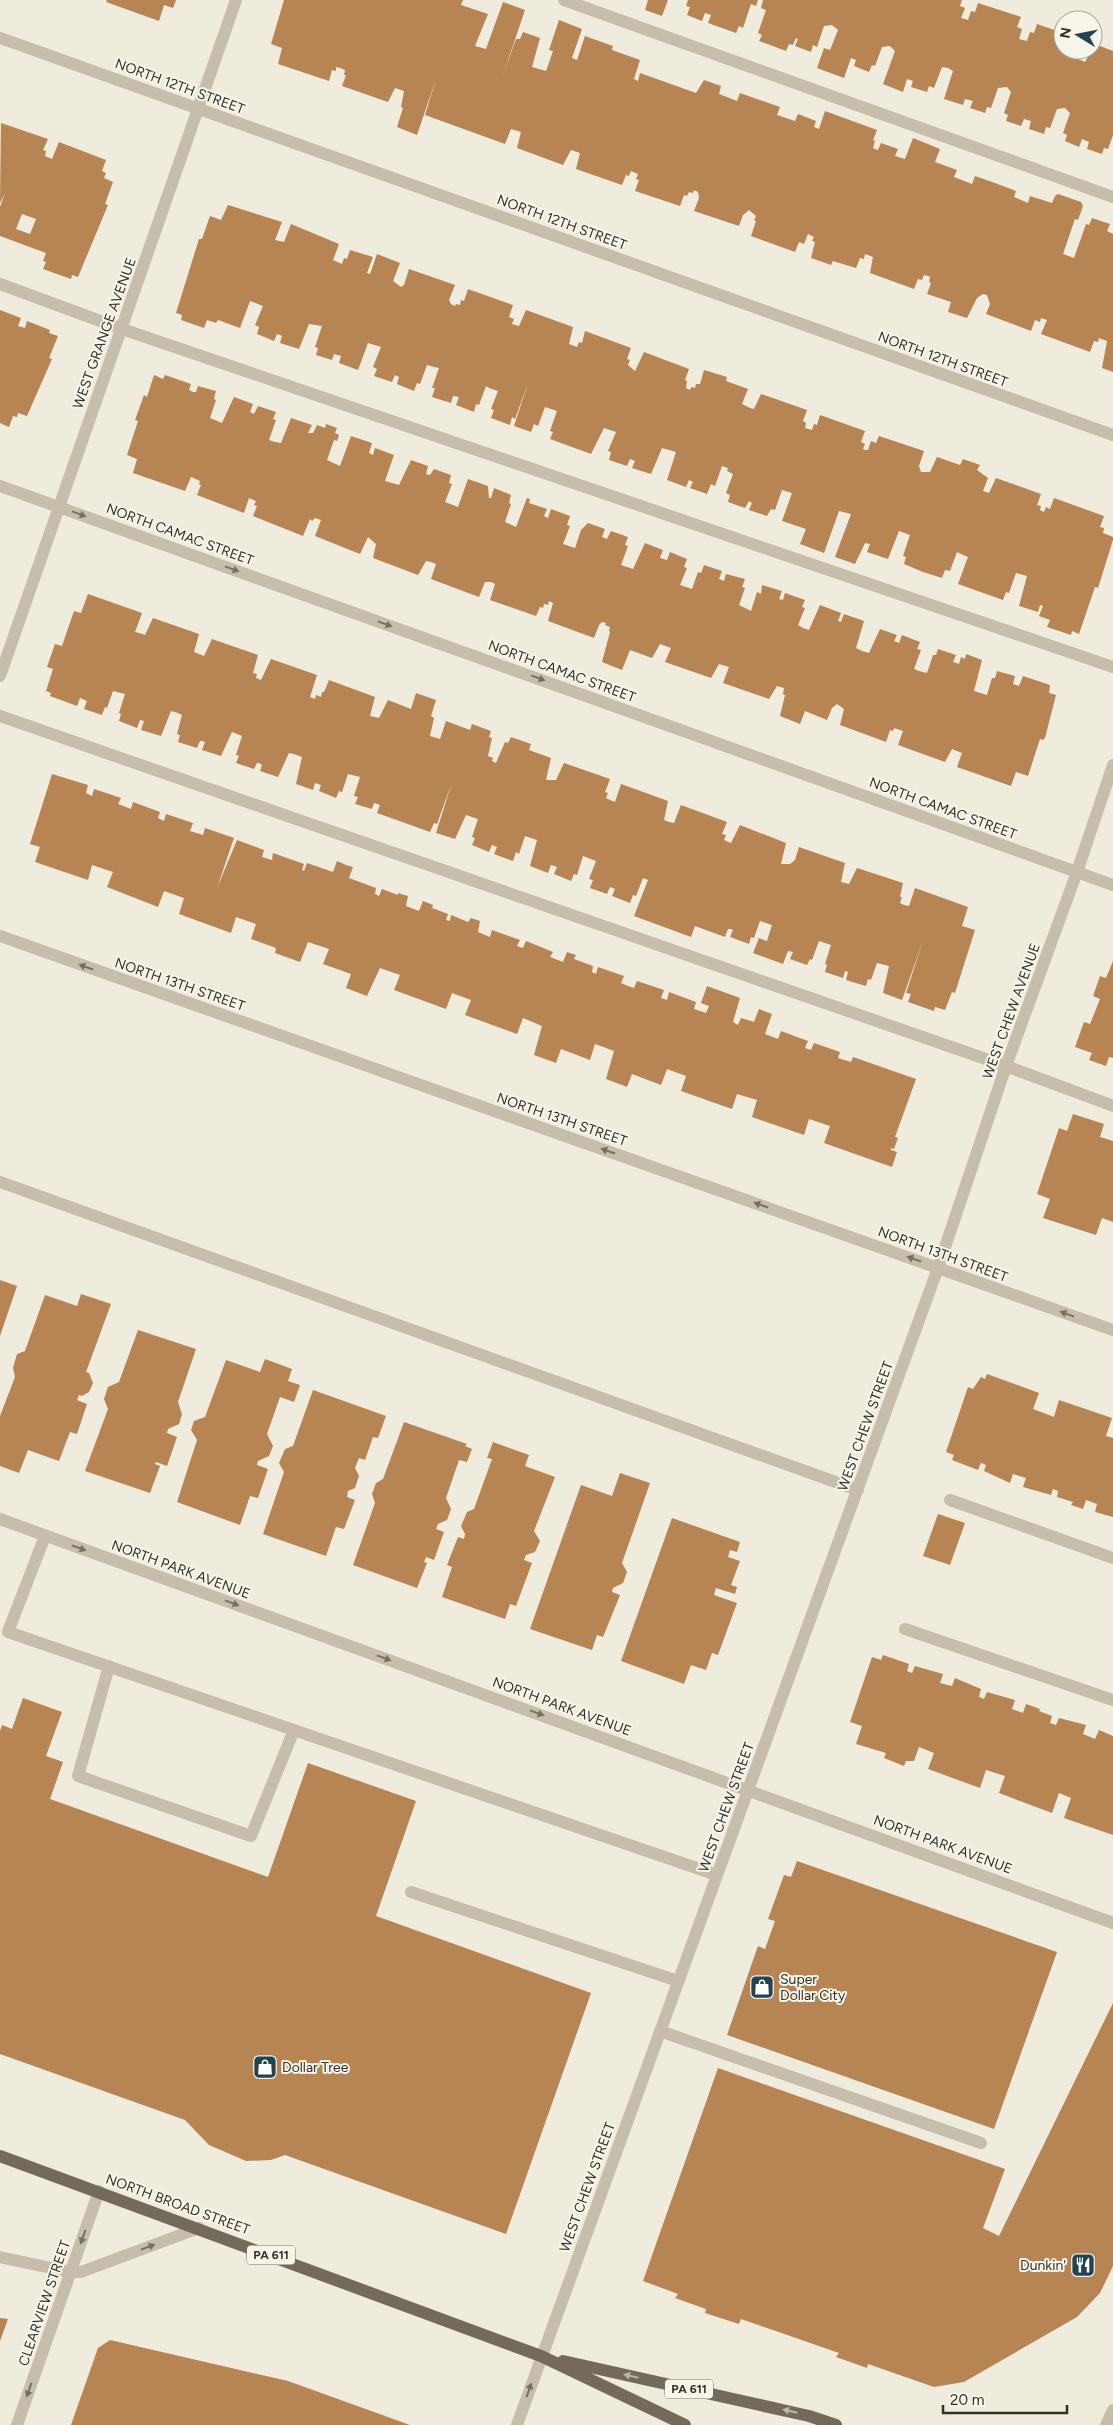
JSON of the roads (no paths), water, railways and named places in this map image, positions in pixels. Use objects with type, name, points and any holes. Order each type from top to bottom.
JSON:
[{"type":"main road","name":"NORTH BROAD STREET","points":[[0,2156],[542,2356],[685,2425]]},
{"type":"main road","name":"NORTH BROAD STREET","points":[[542,2356],[809,2416],[836,2425]]},
{"type":"street","name":"WEST GRANGE AVENUE","points":[[0,676],[236,0]]},
{"type":"street","points":[[564,0],[1113,197]]},
{"type":"street","name":"NORTH 12TH STREET","points":[[0,38],[1113,435]]},
{"type":"street","points":[[0,284],[122,329],[1113,667]]},
{"type":"street","name":"NORTH CAMAC STREET","points":[[0,486],[1113,885]]},
{"type":"street","points":[[0,716],[1006,1066],[1113,1106]]},
{"type":"street","name":"WEST CHEW AVENUE","points":[[938,1268],[1006,1066],[1077,872],[1113,765]]},
{"type":"street","name":"NORTH 13TH STREET","points":[[0,936],[1113,1330]]},
{"type":"street","points":[[0,1182],[858,1490]]},
{"type":"street","name":"WEST CHEW STREET","points":[[542,2356],[938,1268]]},
{"type":"street","points":[[950,1500],[1113,1558]]},
{"type":"street","name":"NORTH PARK AVENUE","points":[[0,1519],[1113,1923]]},
{"type":"street","points":[[45,1536],[8,1632],[717,1875]]},
{"type":"street","points":[[905,1629],[1113,1700]]},
{"type":"street","points":[[109,1666],[78,1776],[251,1836],[294,1730]]},
{"type":"street","points":[[411,1892],[678,1981]]},
{"type":"street","points":[[660,2031],[980,2143]]},
{"type":"street","name":"CLEARVIEW STREET","points":[[17,2425],[99,2191]]},
{"type":"street","points":[[0,2257],[70,2272],[81,2272],[199,2228]]},
{"type":"street","points":[[517,2425],[542,2356]]},
{"type":"street","points":[[1106,2425],[1113,2410]]},
{"type":"place","name":"Super Dollar City","points":[[762,1987]]},
{"type":"place","name":"Dollar Tree","points":[[265,2067]]},
{"type":"place","name":"Dunkin'","points":[[1083,2265]]}]
